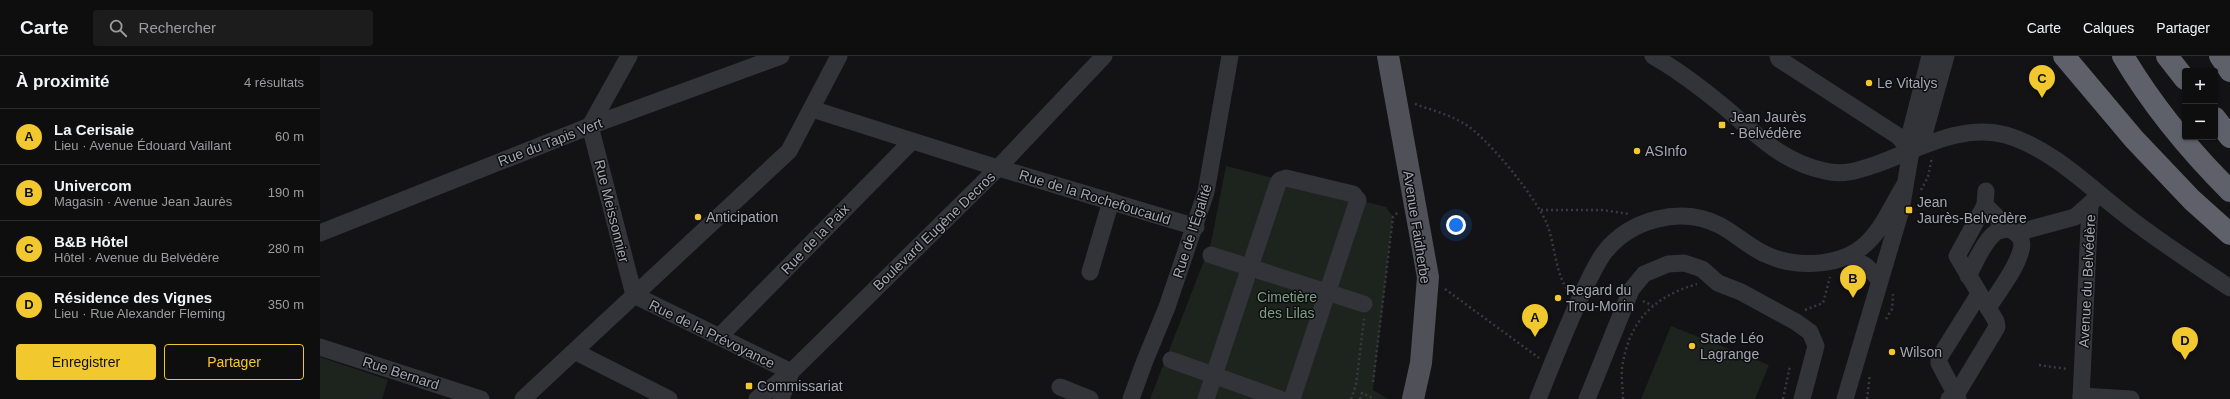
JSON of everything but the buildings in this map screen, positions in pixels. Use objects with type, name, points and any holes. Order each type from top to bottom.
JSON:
[{"type":"highway","points":[[2064,56],[2134,139],[2192,200],[2230,234]]},
{"type":"highway","points":[[2123,56],[2133,73],[2172,126],[2230,191]]},
{"type":"highway","points":[[2167,56],[2182,75]]},
{"type":"highway","points":[[2220,56],[2230,71]]},
{"type":"highway","points":[[2218,122],[2230,137]]},
{"type":"main road","name":"Avenue Faidherbe","points":[[1388,56],[1428,277],[1426,320],[1421,363],[1413,399]]},
{"type":"street","points":[[590,126],[629,56]]},
{"type":"street","name":"Rue du Tapis Vert","points":[[320,233],[590,126],[781,56]]},
{"type":"street","points":[[523,399],[576,352],[634,295],[789,151],[839,56]]},
{"type":"street","name":"Boulevard Eugène Decros","points":[[757,399],[791,372],[998,168],[1104,56]]},
{"type":"street","name":"Rue de l'Égalité","points":[[1131,399],[1196,227],[1206,192],[1230,56]]},
{"type":"street","name":"Avenue du Belvédère","points":[[1654,56],[1674,68],[1722,105],[1771,148],[1803,165],[1825,171],[1848,173],[1955,134],[1976,132],[2004,134],[2029,143],[2050,155],[2094,199],[2081,398]]},
{"type":"street","points":[[1778,56],[1779,59],[1898,136],[1911,151]]},
{"type":"street","points":[[1844,399],[1901,210],[1911,190],[1910,134],[1930,56]]},
{"type":"street","points":[[1911,151],[1923,138],[1946,56]]},
{"type":"street","name":"Rue de la Rochefoucauld","points":[[812,109],[911,142],[1196,227]]},
{"type":"street","name":"Rue Meissonnier","points":[[590,126],[634,295]]},
{"type":"street","name":"Rue de la Paix","points":[[719,337],[911,142]]},
{"type":"street","points":[[1206,399],[1249,267],[1280,180],[1288,178],[1353,194],[1358,200],[1358,205],[1292,399]]},
{"type":"street","points":[[1538,399],[1577,304],[1605,252],[1640,224],[1661,218],[1694,217],[1707,220],[1720,226],[1764,254],[1780,260],[1816,263],[1848,256],[1861,248],[1879,229],[1911,190]]},
{"type":"street","points":[[1955,398],[1996,327],[1996,321],[1968,276],[1957,256],[1986,198],[1997,217],[2009,232],[2022,244],[2019,258],[1988,308]]},
{"type":"street","points":[[1968,276],[1987,240],[1994,233],[2009,232],[2075,217],[2094,199],[2129,218],[2230,288]]},
{"type":"street","points":[[1090,272],[1111,201]]},
{"type":"street","points":[[1211,255],[1364,304]]},
{"type":"street","points":[[1848,256],[1866,266],[1879,279]]},
{"type":"street","points":[[1587,399],[1631,290],[1644,274],[1668,264],[1684,263],[1702,269],[1718,283],[1741,292],[1783,314],[1810,332],[1816,346],[1802,399]]},
{"type":"street","points":[[1955,398],[1939,363],[1939,358],[1979,294]]},
{"type":"street","name":"Rue de la Prévoyance","points":[[634,295],[791,372]]},
{"type":"street","name":"Rue Bernard","points":[[320,347],[481,399]]},
{"type":"street","points":[[576,352],[669,399]]},
{"type":"street","points":[[1171,360],[1280,399]]},
{"type":"street","points":[[781,399],[791,372]]},
{"type":"street","points":[[1060,387],[1090,399]]},
{"type":"street","points":[[2081,398],[2131,399]]},
{"type":"path","points":[[1395,98],[1445,114],[1464,123],[1480,137],[1513,173],[1541,210],[1552,240],[1558,266],[1565,286],[1577,304]]},
{"type":"path","points":[[1911,190],[1928,177],[1933,155]]},
{"type":"path","points":[[1373,382],[1393,217],[1413,193]]},
{"type":"path","points":[[1541,210],[1602,210],[1632,214]]},
{"type":"path","points":[[1783,314],[1811,309],[1823,303],[1832,273]]},
{"type":"path","points":[[1428,277],[1523,346]]},
{"type":"path","points":[[1624,399],[1622,369],[1630,340],[1645,314],[1659,300],[1678,290],[1700,284],[1718,283]]},
{"type":"path","points":[[1640,300],[1653,306]]},
{"type":"path","points":[[1351,399],[1356,385],[1364,317],[1364,304]]},
{"type":"path","points":[[1640,313],[1645,314]]},
{"type":"path","points":[[2039,365],[2082,371]]},
{"type":"path","points":[[1783,399],[1790,366]]},
{"type":"path","points":[[1360,399],[1362,393],[1375,399]]},
{"type":"green space","name":"Cimetière des Lilas","points":[[1226,166],[1386,207],[1393,217],[1373,390],[1388,399],[1150,399],[1211,243]]},
{"type":"green space","name":"Stade Léo Lagrange","points":[[1671,326],[1769,365],[1755,399],[1641,399]]},
{"type":"green space","points":[[320,357],[388,380],[382,399],[320,399]]},
{"type":"place","name":"Le Vitalys","points":[[1869,83]]},
{"type":"place","name":"B&B Hôtel","points":[[2042,98]]},
{"type":"place","name":"Jean Jaurès - Belvédère","points":[[1722,125]]},
{"type":"place","name":"ASInfo","points":[[1637,151]]},
{"type":"place","name":"Jean Jaurès-Belvedère","points":[[1909,210]]},
{"type":"place","name":"Anticipation","points":[[698,217]]},
{"type":"place","name":"Regard du Trou-Morin","points":[[1558,298]]},
{"type":"place","name":"Univercom","points":[[1853,298]]},
{"type":"place","name":"La Cerisaie","points":[[1535,337]]},
{"type":"place","name":"Stade Léo Lagrange","points":[[1692,346]]},
{"type":"place","name":"Wilson","points":[[1892,352]]},
{"type":"place","name":"Résidence des Vignes","points":[[2185,360]]},
{"type":"place","name":"Commissariat","points":[[749,386]]}]
